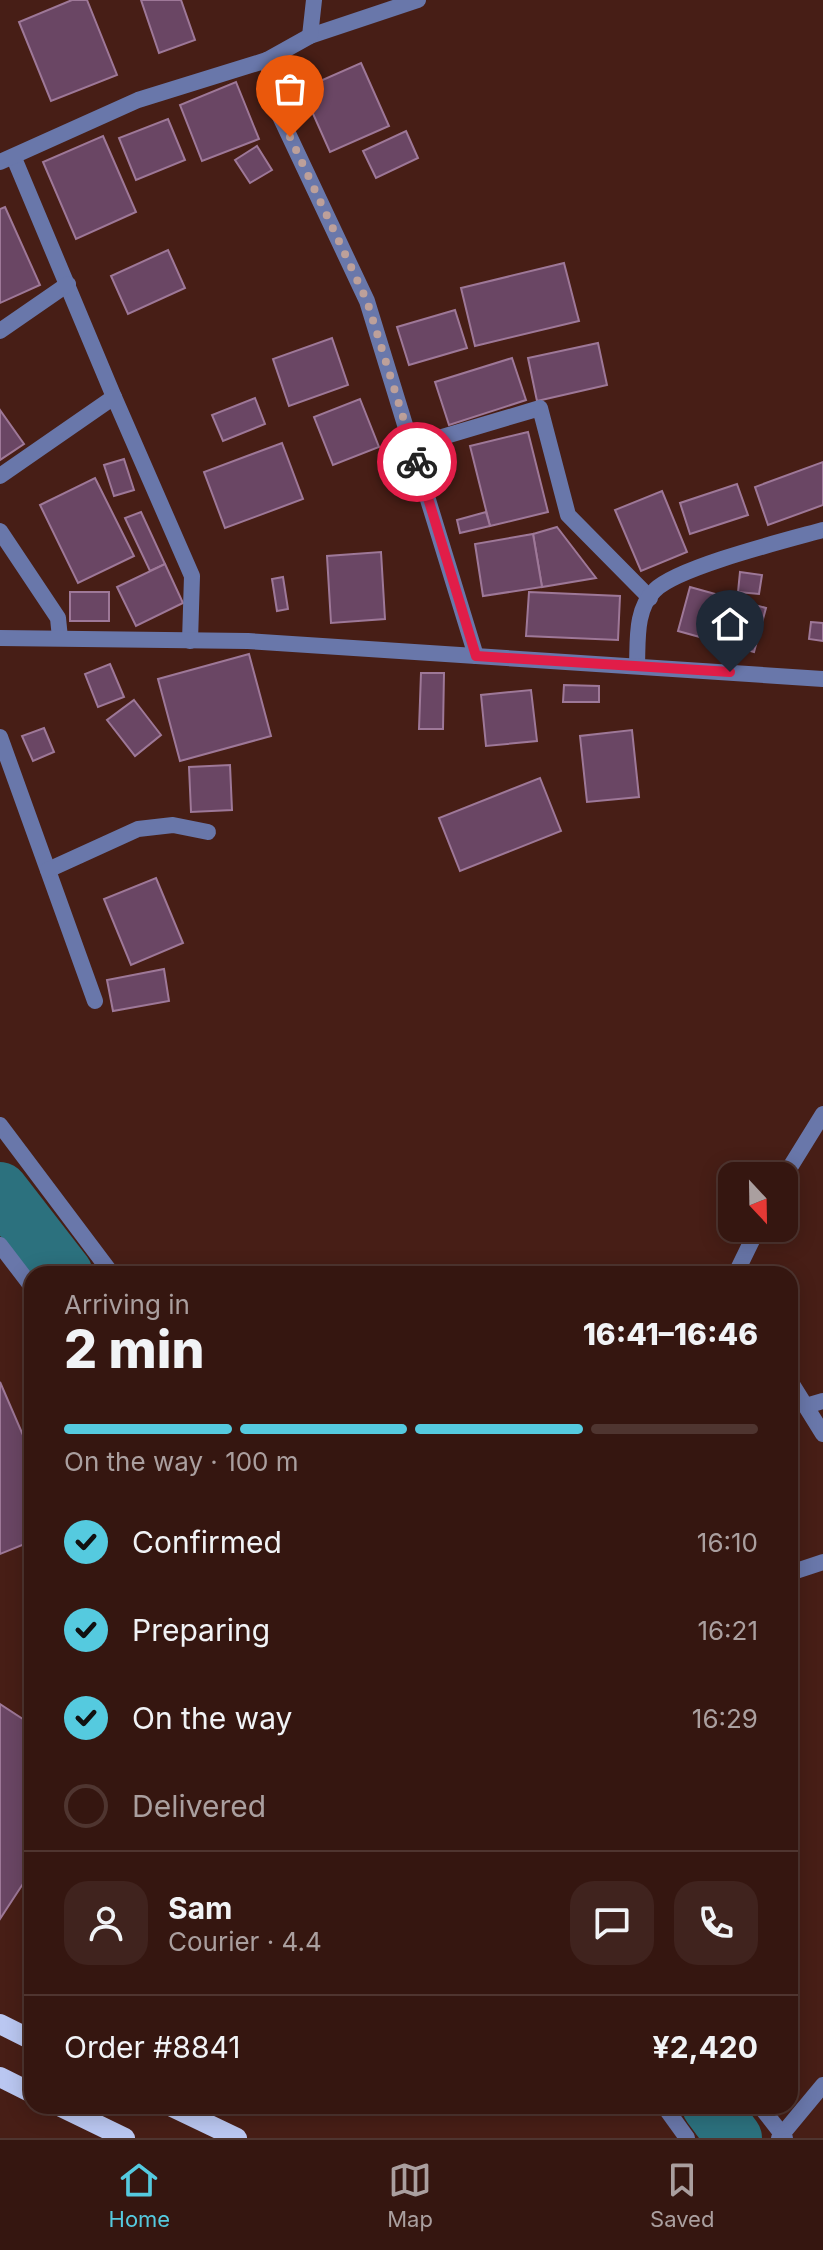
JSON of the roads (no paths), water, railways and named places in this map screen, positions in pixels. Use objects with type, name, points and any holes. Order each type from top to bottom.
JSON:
[{"type":"main road","points":[[0,2024],[24,2036]]},
{"type":"main road","points":[[0,2077],[24,2089]]},
{"type":"main road","points":[[76,2114],[125,2138]]},
{"type":"main road","points":[[187,2114],[237,2138]]},
{"type":"street","points":[[310,36],[314,0]]},
{"type":"street","points":[[190,641],[192,576],[68,284],[7,160],[138,100],[267,60],[310,36],[418,0]]},
{"type":"street","points":[[267,60],[277,110],[367,301],[476,656]]},
{"type":"street","points":[[0,331],[68,284]]},
{"type":"street","points":[[0,476],[114,397]]},
{"type":"street","points":[[412,446],[540,408],[568,515],[650,598]]},
{"type":"street","points":[[637,665],[639,619],[655,590],[681,574],[823,530]]},
{"type":"street","points":[[0,531],[58,618],[60,638]]},
{"type":"street","points":[[0,638],[248,641],[823,679]]},
{"type":"street","points":[[0,737],[95,1001]]},
{"type":"street","points":[[48,870],[138,829],[173,825],[208,832]]},
{"type":"street","points":[[793,1162],[823,1114]]},
{"type":"street","points":[[0,1125],[106,1266]]},
{"type":"street","points":[[739,1266],[751,1242]]},
{"type":"street","points":[[0,1245],[24,1276]]},
{"type":"street","points":[[798,1394],[823,1434]]},
{"type":"street","points":[[806,1406],[823,1401]]},
{"type":"street","points":[[798,1570],[823,1562]]},
{"type":"street","points":[[766,2114],[782,2137],[823,2085]]},
{"type":"street","points":[[670,2114],[687,2138]]},
{"type":"waterway","points":[[0,1190],[59,1266]]},
{"type":"waterway","points":[[716,2114],[734,2138]]}]
